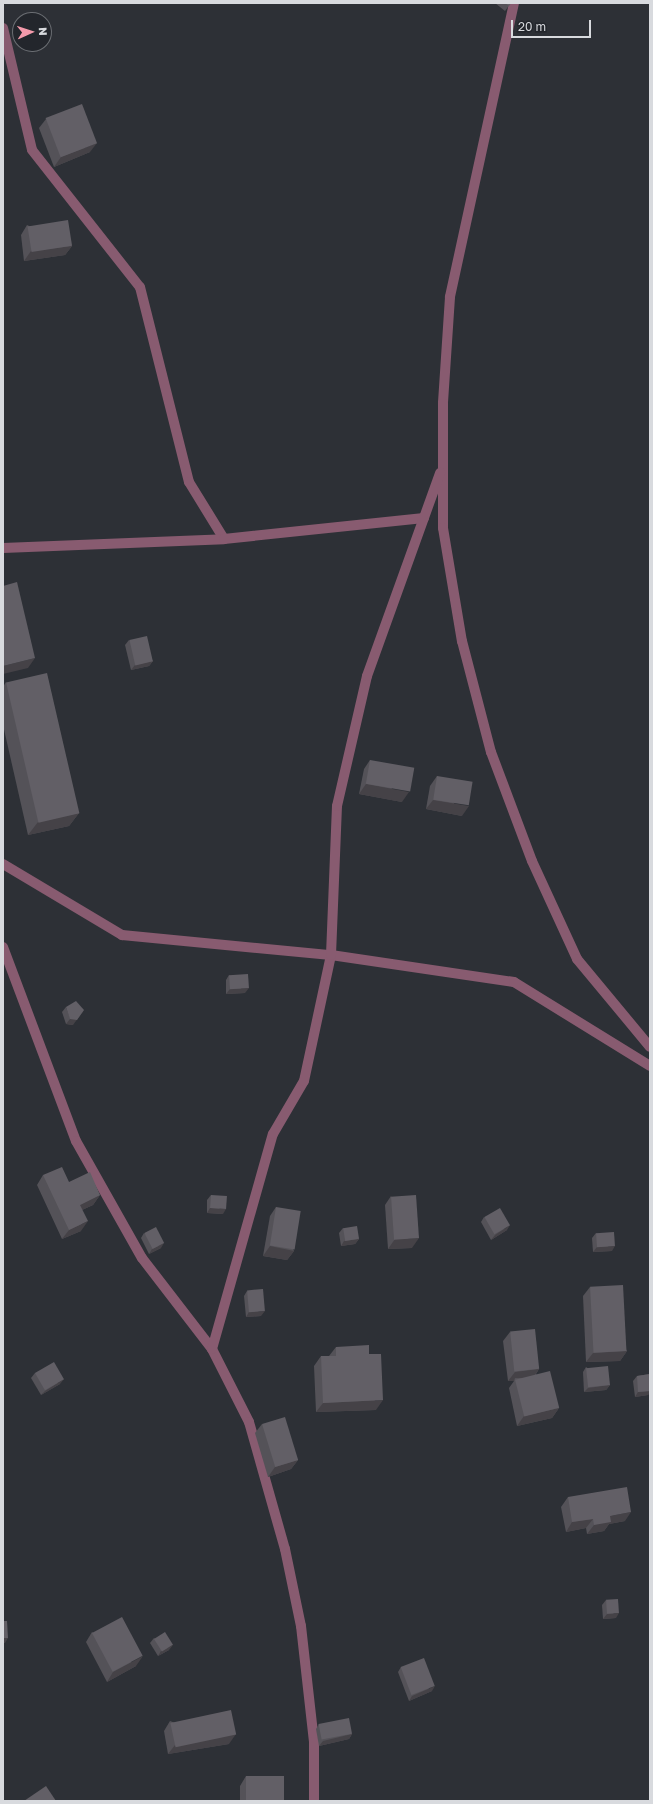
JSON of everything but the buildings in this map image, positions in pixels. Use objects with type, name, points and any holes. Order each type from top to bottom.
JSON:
[{"type":"street","points":[[514,3],[450,297],[443,465],[443,528],[460,633],[491,752],[532,861],[577,959],[650,1047]]},
{"type":"street","points":[[3,28],[32,150],[140,287],[189,482],[224,539]]},
{"type":"street","points":[[212,1349],[273,1134],[304,1081],[331,955],[337,806],[367,676],[443,465]]},
{"type":"street","points":[[3,548],[224,539],[424,518]]},
{"type":"street","points":[[3,864],[122,935],[331,955],[514,982],[650,1066]]},
{"type":"street","points":[[3,947],[76,1141],[142,1258],[212,1349],[249,1422],[285,1549],[302,1634],[314,1741],[314,1801]]}]
